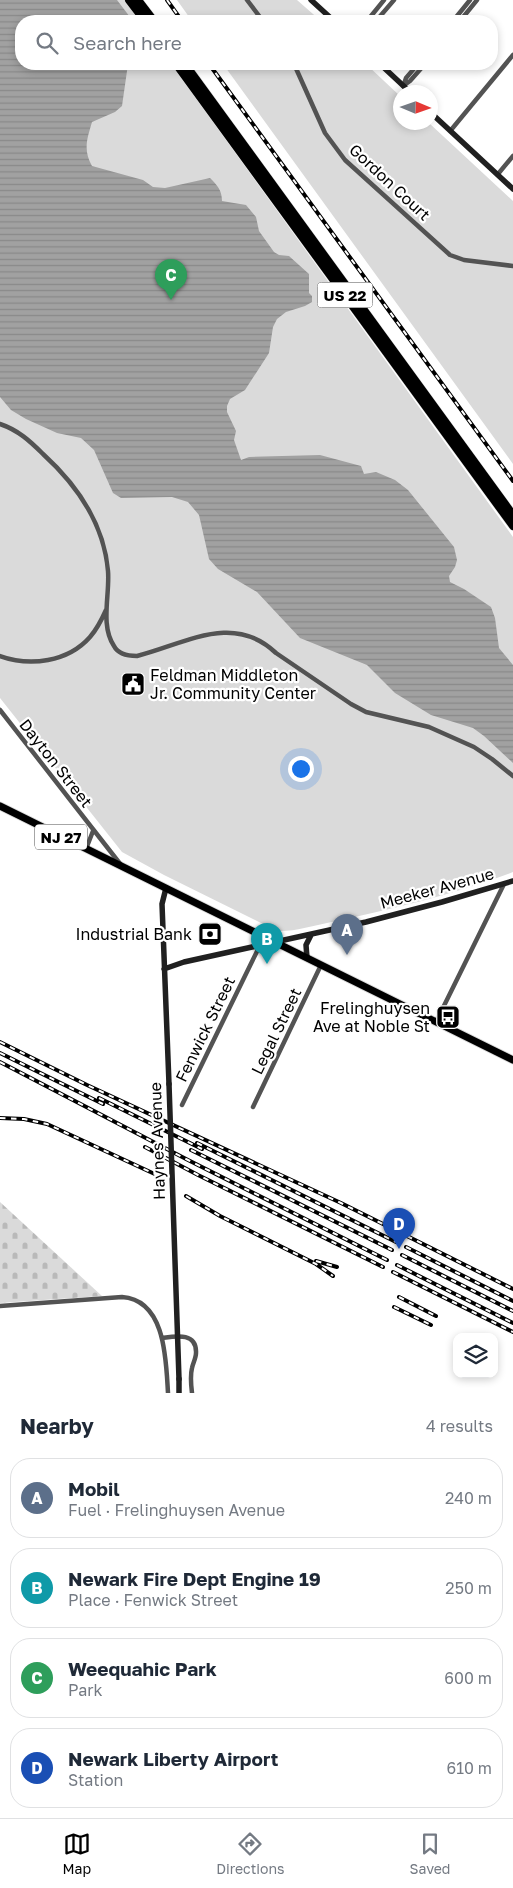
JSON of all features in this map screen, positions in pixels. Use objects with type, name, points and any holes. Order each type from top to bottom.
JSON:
[{"type":"highway","points":[[129,0],[140,15]]},
{"type":"highway","points":[[138,0],[149,15]]},
{"type":"highway","name":"US 22","points":[[180,70],[513,526]]},
{"type":"highway","name":"US 22","points":[[189,70],[513,515]]},
{"type":"main road","points":[[311,0],[327,15]]},
{"type":"main road","points":[[386,70],[402,85]]},
{"type":"main road","points":[[438,119],[513,188]]},
{"type":"main road","name":"NJ 27","points":[[0,806],[513,1060]]},
{"type":"main road","name":"Meeker Avenue","points":[[164,970],[184,962],[312,935],[442,902],[513,881]]},
{"type":"main road","name":"Haynes Avenue","points":[[166,888],[162,904],[179,1393]]},
{"type":"main road","points":[[307,958],[306,945],[312,935]]},
{"type":"street","points":[[247,0],[258,15]]},
{"type":"street","points":[[372,15],[384,0]]},
{"type":"street","points":[[381,15],[394,0]]},
{"type":"street","points":[[458,15],[470,0]]},
{"type":"street","points":[[465,15],[477,0]]},
{"type":"street","points":[[451,130],[513,55]]},
{"type":"street","name":"Gordon Court","points":[[297,70],[325,133],[345,160],[450,255],[464,260],[513,266]]},
{"type":"street","points":[[403,85],[406,78],[413,70]]},
{"type":"street","points":[[404,85],[420,70]]},
{"type":"street","points":[[498,174],[513,156]]},
{"type":"street","points":[[0,424],[17,431],[27,438],[64,473],[84,501],[98,530],[106,559],[109,586],[107,609],[110,639],[114,648],[119,652],[138,656],[211,633],[225,632],[247,635],[266,645],[351,704],[366,712],[429,727],[474,748],[492,759],[513,776]]},
{"type":"street","points":[[0,656],[15,661],[33,662],[50,660],[66,654],[82,645],[91,637],[107,609]]},
{"type":"street","name":"Dayton Street","points":[[0,710],[122,866]]},
{"type":"street","name":"Dayton Street","points":[[86,849],[93,831]]},
{"type":"street","points":[[436,1022],[504,884]]},
{"type":"street","name":"Fenwick Street","points":[[182,1105],[264,937]]},
{"type":"street","name":"Legal Street","points":[[253,1107],[321,965]]},
{"type":"street","points":[[0,1306],[128,1298],[138,1302],[148,1309],[156,1322],[162,1338],[166,1356],[168,1393]]},
{"type":"street","points":[[162,1338],[182,1336],[194,1342],[196,1355],[192,1370],[192,1393]]},
{"type":"green space","points":[[0,0],[124,0],[136,15],[15,15],[15,70],[175,70],[513,537],[513,872],[444,895],[398,907],[302,929],[277,931],[122,852],[0,698]]},
{"type":"green space","points":[[177,0],[297,0],[314,15],[188,15]]},
{"type":"green space","points":[[227,70],[372,70],[393,89],[393,130],[437,130],[513,201],[513,464]]},
{"type":"green space","points":[[0,1202],[102,1296],[0,1303]]},
{"type":"shaded area","points":[[0,0],[117,0],[128,15],[15,15],[15,70],[127,70],[122,106],[115,112],[92,122],[87,139],[87,150],[92,166],[143,180],[153,187],[165,188],[210,178],[219,188],[222,201],[246,205],[256,217],[259,231],[274,252],[279,255],[289,256],[309,274],[309,293],[312,296],[312,302],[286,312],[277,319],[273,327],[269,353],[245,390],[230,399],[227,406],[227,412],[236,431],[234,440],[241,460],[249,457],[320,455],[361,466],[364,474],[376,472],[395,480],[408,490],[454,547],[457,560],[449,576],[450,582],[491,607],[495,618],[499,648],[513,665],[513,763],[473,728],[431,715],[395,693],[367,665],[300,638],[257,592],[218,569],[209,559],[199,515],[188,502],[172,497],[121,498],[113,493],[94,450],[81,438],[57,433],[26,419],[11,410],[0,397]]},
{"type":"railway","points":[[167,0],[178,15]]},
{"type":"railway","points":[[213,70],[513,481]]},
{"type":"railway","points":[[0,1042],[87,1085],[341,1203],[513,1289]]},
{"type":"railway","points":[[0,1053],[103,1104]]},
{"type":"railway","points":[[0,1062],[188,1160],[387,1260]]},
{"type":"railway","points":[[99,1098],[202,1149]]},
{"type":"railway","points":[[0,1118],[24,1119],[47,1124],[159,1176]]},
{"type":"railway","points":[[197,1143],[396,1242]]},
{"type":"railway","points":[[145,1147],[383,1267]]},
{"type":"railway","points":[[191,1150],[392,1250]]},
{"type":"railway","points":[[186,1196],[220,1216],[316,1264],[333,1276]]},
{"type":"railway","points":[[406,1247],[513,1301]]},
{"type":"railway","points":[[402,1255],[513,1311]]},
{"type":"railway","points":[[316,1261],[337,1267]]},
{"type":"railway","points":[[397,1265],[513,1323]]},
{"type":"railway","points":[[393,1272],[513,1332]]},
{"type":"railway","points":[[399,1297],[436,1316]]},
{"type":"railway","points":[[394,1307],[431,1325]]},
{"type":"place","name":"Weequahic Park","points":[[171,300]]},
{"type":"place","name":"Feldman Middleton Jr. Community Center","points":[[133,684]]},
{"type":"place","name":"Industrial Bank","points":[[210,934]]},
{"type":"place","name":"Mobil","points":[[347,955]]},
{"type":"place","name":"Newark Fire Dept Engine 19","points":[[267,964]]},
{"type":"place","name":"Frelinghuysen Ave at Noble St","points":[[448,1017]]},
{"type":"place","name":"Newark Liberty Airport","points":[[399,1249]]}]
